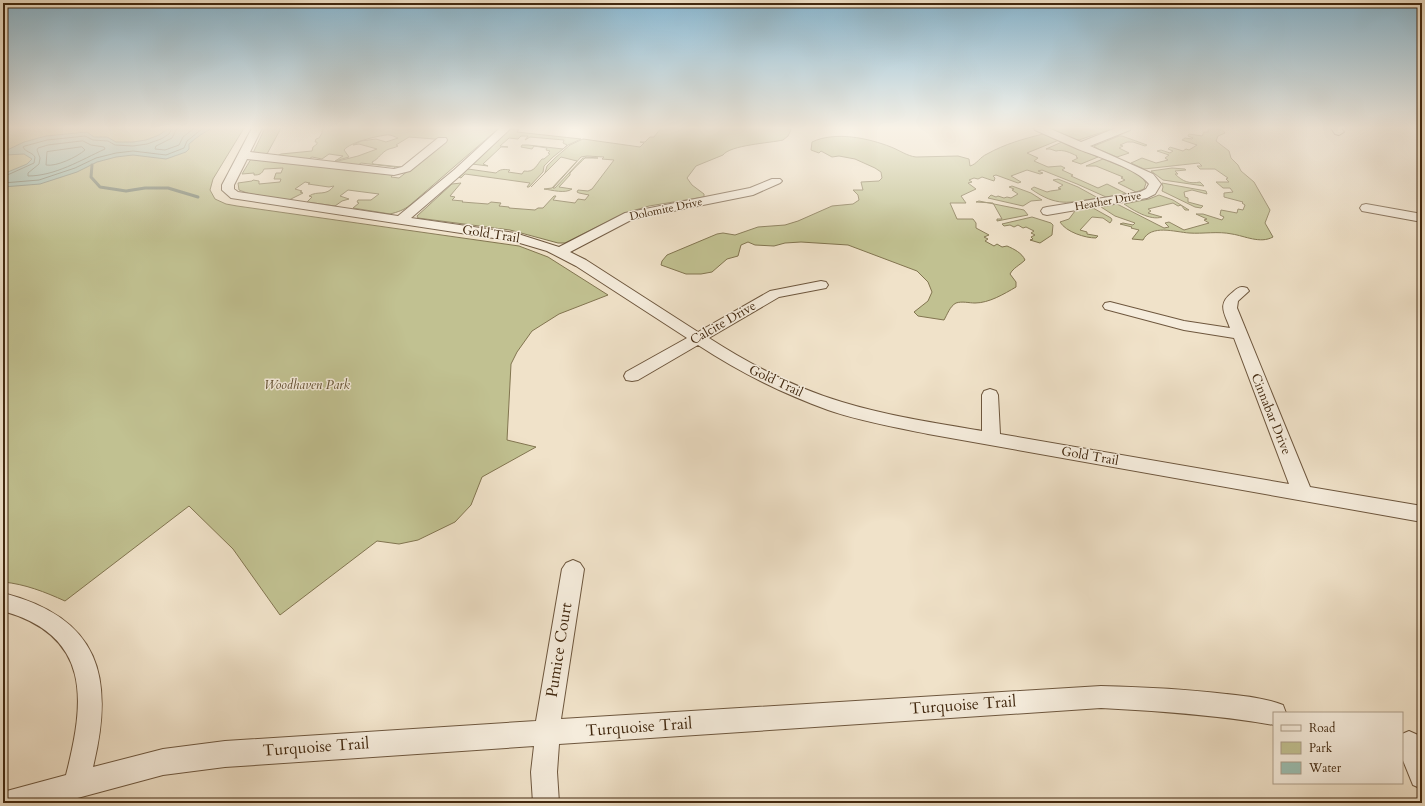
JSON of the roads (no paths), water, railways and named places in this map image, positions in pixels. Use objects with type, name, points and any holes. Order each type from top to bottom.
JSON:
[{"type":"street","name":"Gold Trail","points":[[239,166],[228,187],[228,190],[235,195],[510,236],[532,241],[561,251],[761,376],[829,404],[874,417],[991,439],[1422,514]]},
{"type":"street","points":[[338,166],[394,172],[406,169],[410,166]]},
{"type":"street","points":[[400,220],[465,166]]},
{"type":"street","name":"Heather Drive","points":[[1047,211],[1143,195],[1151,192],[1154,187],[1152,180],[1143,173],[1126,166]]},
{"type":"street","name":"Dolomite Drive","points":[[561,251],[629,216],[753,192],[776,181]]},
{"type":"street","points":[[1366,208],[1422,218]]},
{"type":"street","name":"Calcite Drive","points":[[632,376],[774,294],[821,285]]},
{"type":"street","name":"Cinnabar Drive","points":[[1242,290],[1231,300],[1230,304],[1239,334],[1303,494]]},
{"type":"street","points":[[1110,306],[1184,325],[1239,334]]},
{"type":"street","points":[[990,395],[991,439]]},
{"type":"street","name":"Pumice Court","points":[[546,803],[544,772],[547,732],[556,666],[573,569]]},
{"type":"street","points":[[3,602],[33,611],[59,627],[73,643],[86,671],[91,690],[90,721],[86,746],[76,785]]},
{"type":"street","name":"Turquoise Trail","points":[[10,803],[163,762],[194,757],[289,749],[1101,697],[1182,700],[1273,713]]},
{"type":"street","points":[[1411,744],[1422,776]]},
{"type":"water","points":[[23,166],[90,166],[77,172],[40,184],[3,187],[3,174]]},
{"type":"waterway","points":[[92,166],[91,177],[100,187],[126,191],[145,188],[168,188],[198,197]]},
{"type":"park label","name":"Woodhaven Park","points":[[307,385]]}]
